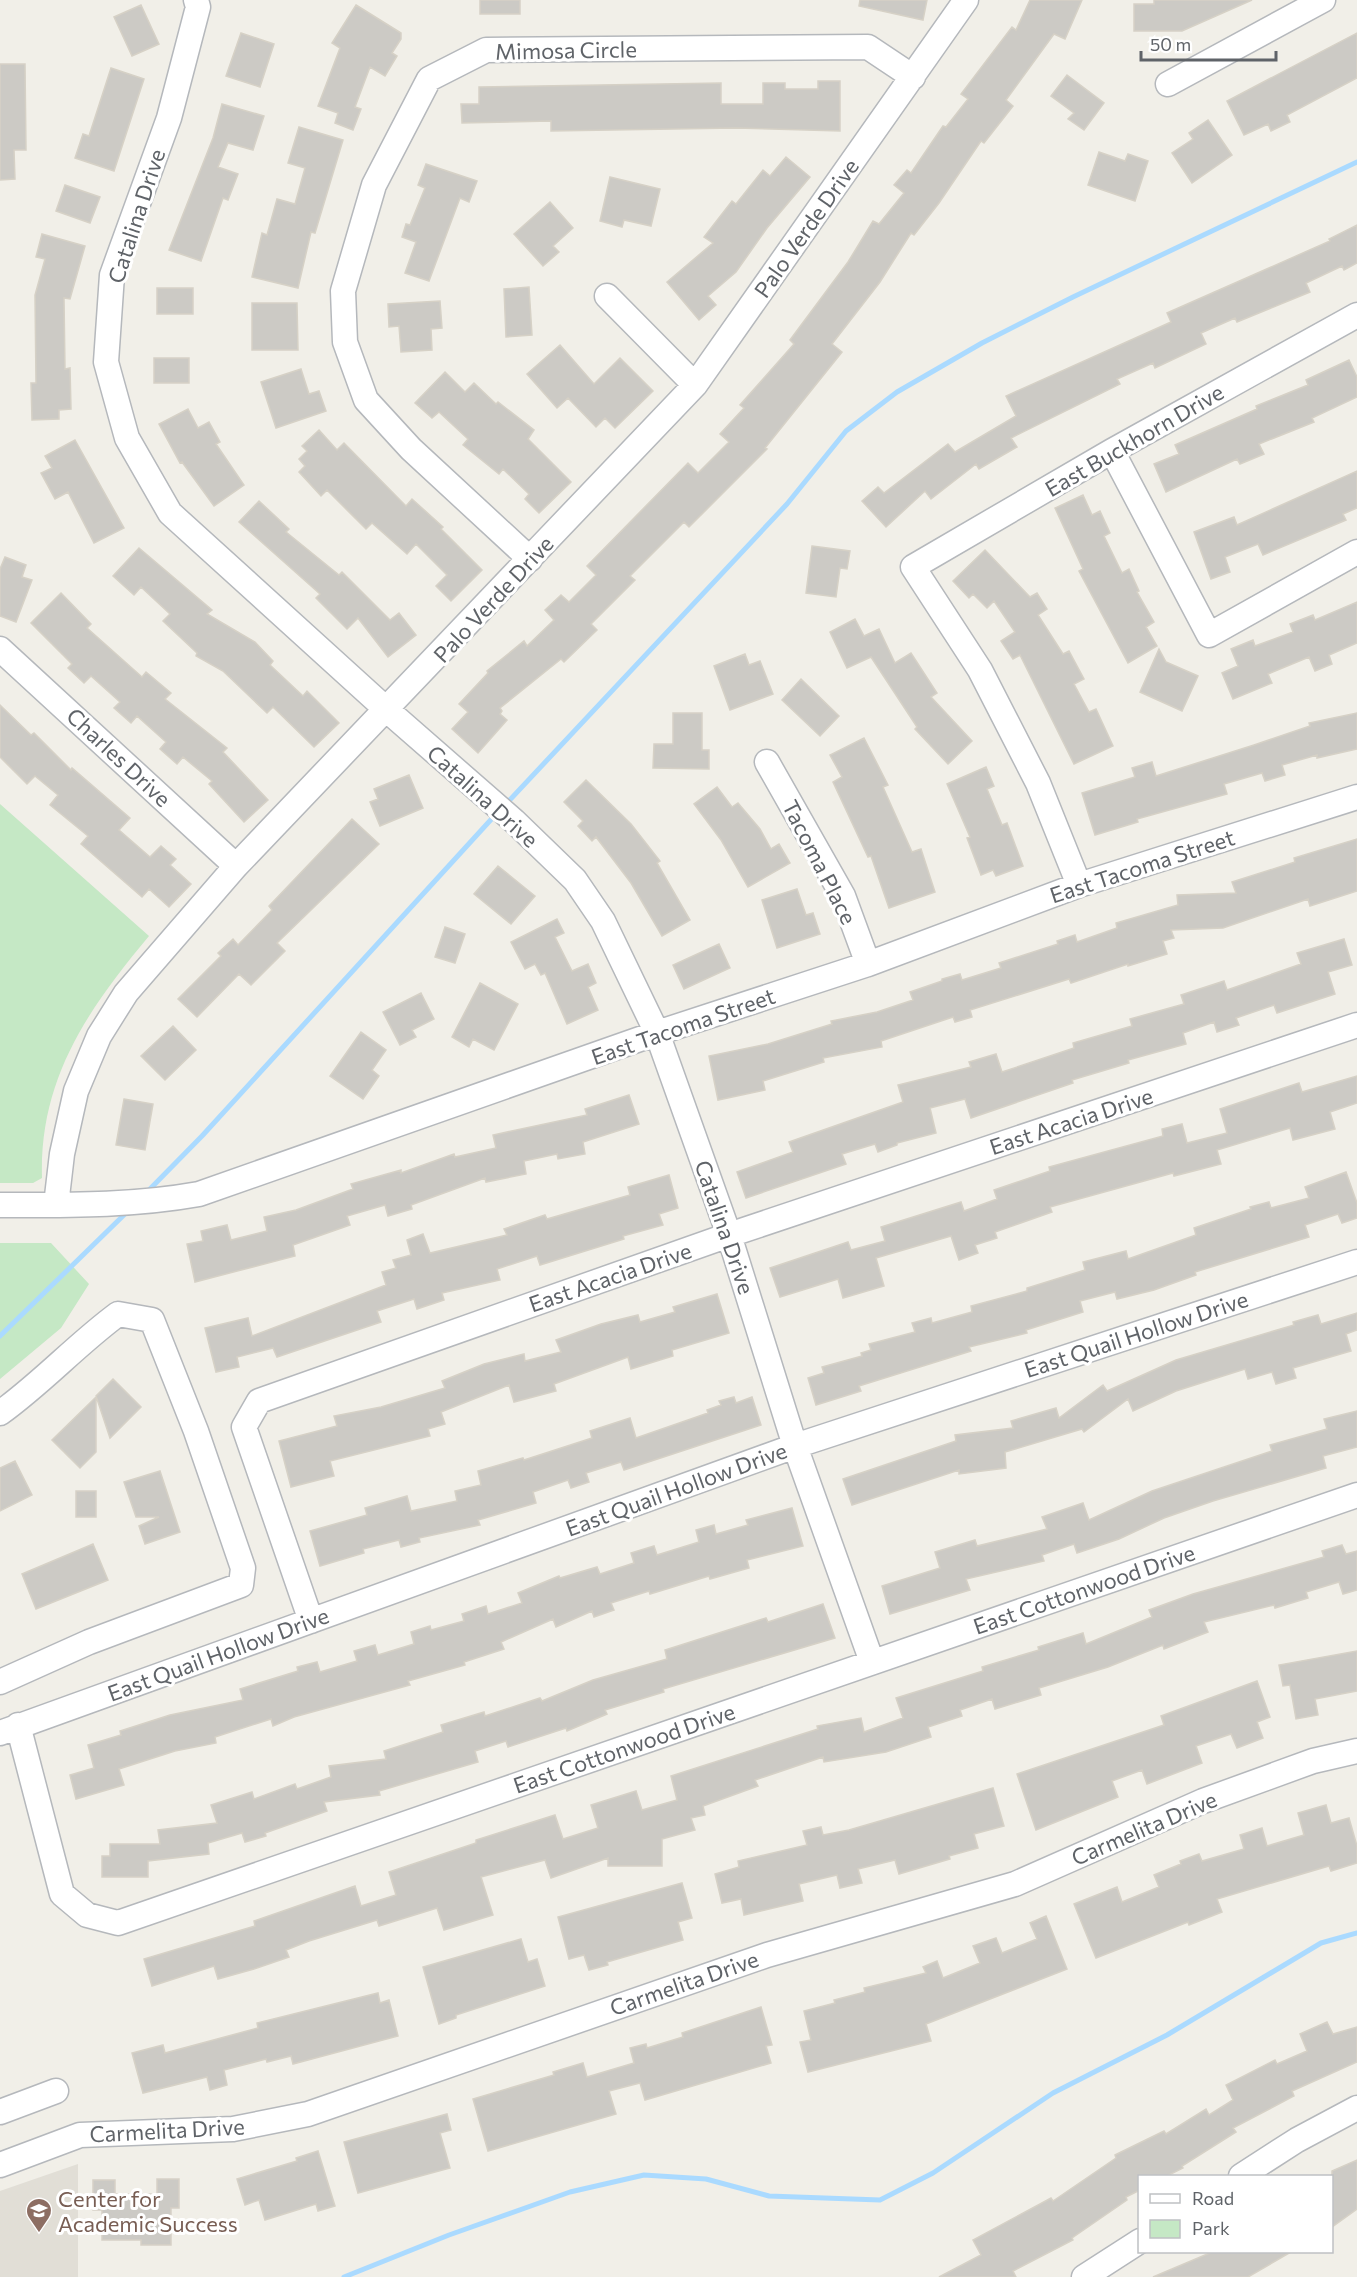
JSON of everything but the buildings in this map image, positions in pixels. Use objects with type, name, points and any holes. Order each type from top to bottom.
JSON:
[{"type":"street","name":"Catalina Drive","points":[[195,0],[198,7],[169,118],[112,274],[106,362],[126,438],[170,513],[387,710],[514,821],[575,880],[603,921],[657,1033],[729,1235],[795,1446],[872,1662]]},
{"type":"street","name":"Palo Verde Drive","points":[[56,1205],[62,1154],[76,1090],[99,1036],[126,993],[236,866],[695,385],[966,0]]},
{"type":"street","points":[[1168,84],[1313,2]]},
{"type":"street","name":"Mimosa Circle","points":[[530,559],[411,449],[366,400],[345,342],[343,291],[374,185],[429,79],[486,51],[856,48],[868,48],[913,77]]},
{"type":"street","points":[[607,296],[695,385]]},
{"type":"street","name":"East Buckhorn Drive","points":[[1079,885],[1038,783],[980,670],[913,567],[1112,451],[1357,315]]},
{"type":"street","points":[[1112,451],[1209,635],[1357,552]]},
{"type":"street","name":"Charles Drive","points":[[0,649],[236,866]]},
{"type":"street","name":"Tacoma Place","points":[[767,762],[843,896],[868,964]]},
{"type":"street","name":"East Tacoma Street","points":[[0,1205],[150,1203],[199,1194],[657,1033],[868,964],[1079,885],[1357,797]]},
{"type":"street","name":"East Acacia Drive","points":[[311,1621],[244,1427],[259,1401],[729,1235],[1357,1026]]},
{"type":"street","name":"East Quail Hollow Drive","points":[[9,1729],[795,1446],[1357,1262]]},
{"type":"street","points":[[0,1413],[27,1394],[96,1330],[118,1314],[152,1320],[196,1431],[243,1568],[241,1585],[89,1642],[0,1682]]},
{"type":"street","name":"East Cottonwood Drive","points":[[9,1729],[62,1894],[87,1915],[118,1923],[1357,1495]]},
{"type":"street","name":"Carmelita Drive","points":[[0,2165],[80,2134],[233,2129],[308,2114],[767,1955],[1015,1884],[1203,1801],[1313,1761],[1357,1751]]},
{"type":"street","points":[[0,2112],[56,2091]]},
{"type":"street","points":[[1243,2175],[1297,2140],[1357,2108]]},
{"type":"street","points":[[1084,2277],[1138,2242]]},
{"type":"shaded area","name":"Center for Academic Success","points":[[78,2164],[78,2277],[0,2277],[0,2191]]},
{"type":"green space","points":[[0,804],[149,936],[106,991],[72,1047],[58,1077],[49,1109],[43,1142],[42,1178],[33,1183],[0,1183]]},
{"type":"green space","points":[[0,1243],[51,1243],[89,1284],[61,1328],[0,1379]]},
{"type":"waterway","points":[[506,804],[787,504],[846,431],[897,392],[982,343],[1073,297],[1357,162]]},
{"type":"waterway","points":[[147,1192],[202,1136],[497,813]]},
{"type":"waterway","points":[[0,1336],[128,1211]]},
{"type":"waterway","points":[[344,2277],[449,2235],[570,2192],[644,2175],[706,2179],[769,2196],[880,2200],[933,2173],[1053,2093],[1167,2035],[1321,1943],[1357,1933]]},
{"type":"place","name":"Center for Academic Success","points":[[39,2234]]}]
